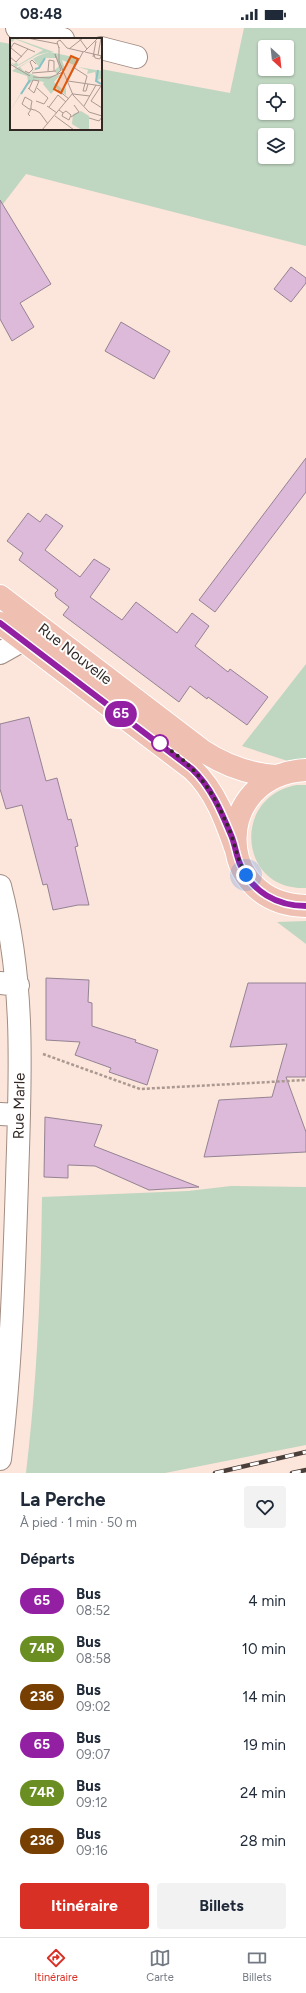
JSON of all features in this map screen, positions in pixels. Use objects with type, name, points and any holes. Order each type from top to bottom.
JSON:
[{"type":"main road","name":"Rue Nouvelle","points":[[0,596],[173,729],[214,758],[246,771],[295,770]]},
{"type":"main road","name":"Rue Nouvelle","points":[[0,623],[159,742],[198,774],[216,802],[246,875],[264,894],[282,903],[306,906]]},
{"type":"main road","points":[[236,850],[236,829],[242,809],[253,792],[264,782],[295,770]]},
{"type":"street","points":[[18,28],[59,38]]},
{"type":"street","points":[[102,48],[136,57]]},
{"type":"street","points":[[0,654],[21,639],[34,622]]},
{"type":"street","name":"Rue Marle","points":[[0,886],[11,935],[9,984],[20,1045],[9,1114],[7,1266],[11,1328],[0,1459]]},
{"type":"path","points":[[20,1045],[140,1089],[306,1080]]},
{"type":"green space","points":[[244,28],[306,28],[306,246],[26,174],[0,208],[0,42],[10,44],[10,130],[102,130],[102,69],[230,93]]},
{"type":"green space","points":[[306,664],[306,767],[242,746]]},
{"type":"green space","points":[[297,785],[306,785],[306,888],[282,884],[266,874],[256,859],[251,841],[253,823],[261,806],[276,793]]},
{"type":"green space","points":[[306,921],[306,944],[277,922]]},
{"type":"green space","points":[[231,1186],[306,1187],[306,1445],[165,1473],[26,1473],[38,1335],[42,1197],[188,1191]]},
{"type":"building","points":[[0,200],[51,284],[20,303],[34,327],[12,341],[0,319]]},
{"type":"building","points":[[291,267],[306,278],[306,283],[291,302],[274,289]]},
{"type":"building","points":[[121,322],[170,351],[154,379],[105,351]]},
{"type":"building","points":[[306,458],[306,492],[215,612],[199,600]]},
{"type":"building","points":[[28,513],[40,522],[46,514],[63,526],[45,550],[80,577],[94,559],[110,569],[90,597],[122,620],[136,602],[177,633],[192,613],[209,626],[195,646],[228,672],[230,669],[268,697],[247,725],[190,686],[179,702],[63,615],[69,607],[56,597],[55,593],[58,590],[19,560],[23,553],[7,541]]},
{"type":"building","points":[[29,717],[46,781],[57,778],[68,820],[71,819],[78,846],[75,847],[89,905],[78,905],[53,910],[47,884],[43,885],[22,805],[6,809],[0,789],[0,724]]},
{"type":"building","points":[[46,978],[89,980],[88,1002],[92,1003],[92,1026],[136,1040],[135,1042],[158,1050],[147,1085],[109,1072],[111,1068],[75,1055],[80,1042],[46,1040]]},
{"type":"building","points":[[248,983],[306,983],[306,1077],[286,1077],[306,1132],[306,1152],[204,1157],[219,1100],[272,1097],[287,1044],[230,1047]]},
{"type":"building","points":[[45,1117],[102,1125],[94,1146],[199,1187],[149,1190],[95,1166],[68,1165],[68,1178],[44,1177]]},
{"type":"railway","points":[[215,1473],[306,1452]]},
{"type":"railway","points":[[292,1473],[306,1470]]},
{"type":"bus line","name":"65","points":[[0,623],[59,669],[97,695],[198,774],[208,787],[216,802],[231,836],[237,857],[246,875],[254,886],[275,901],[294,906],[306,906]]},
{"type":"route","points":[[160,743],[159,742],[198,774],[208,787],[223,817],[236,850],[237,857],[246,875]]}]
